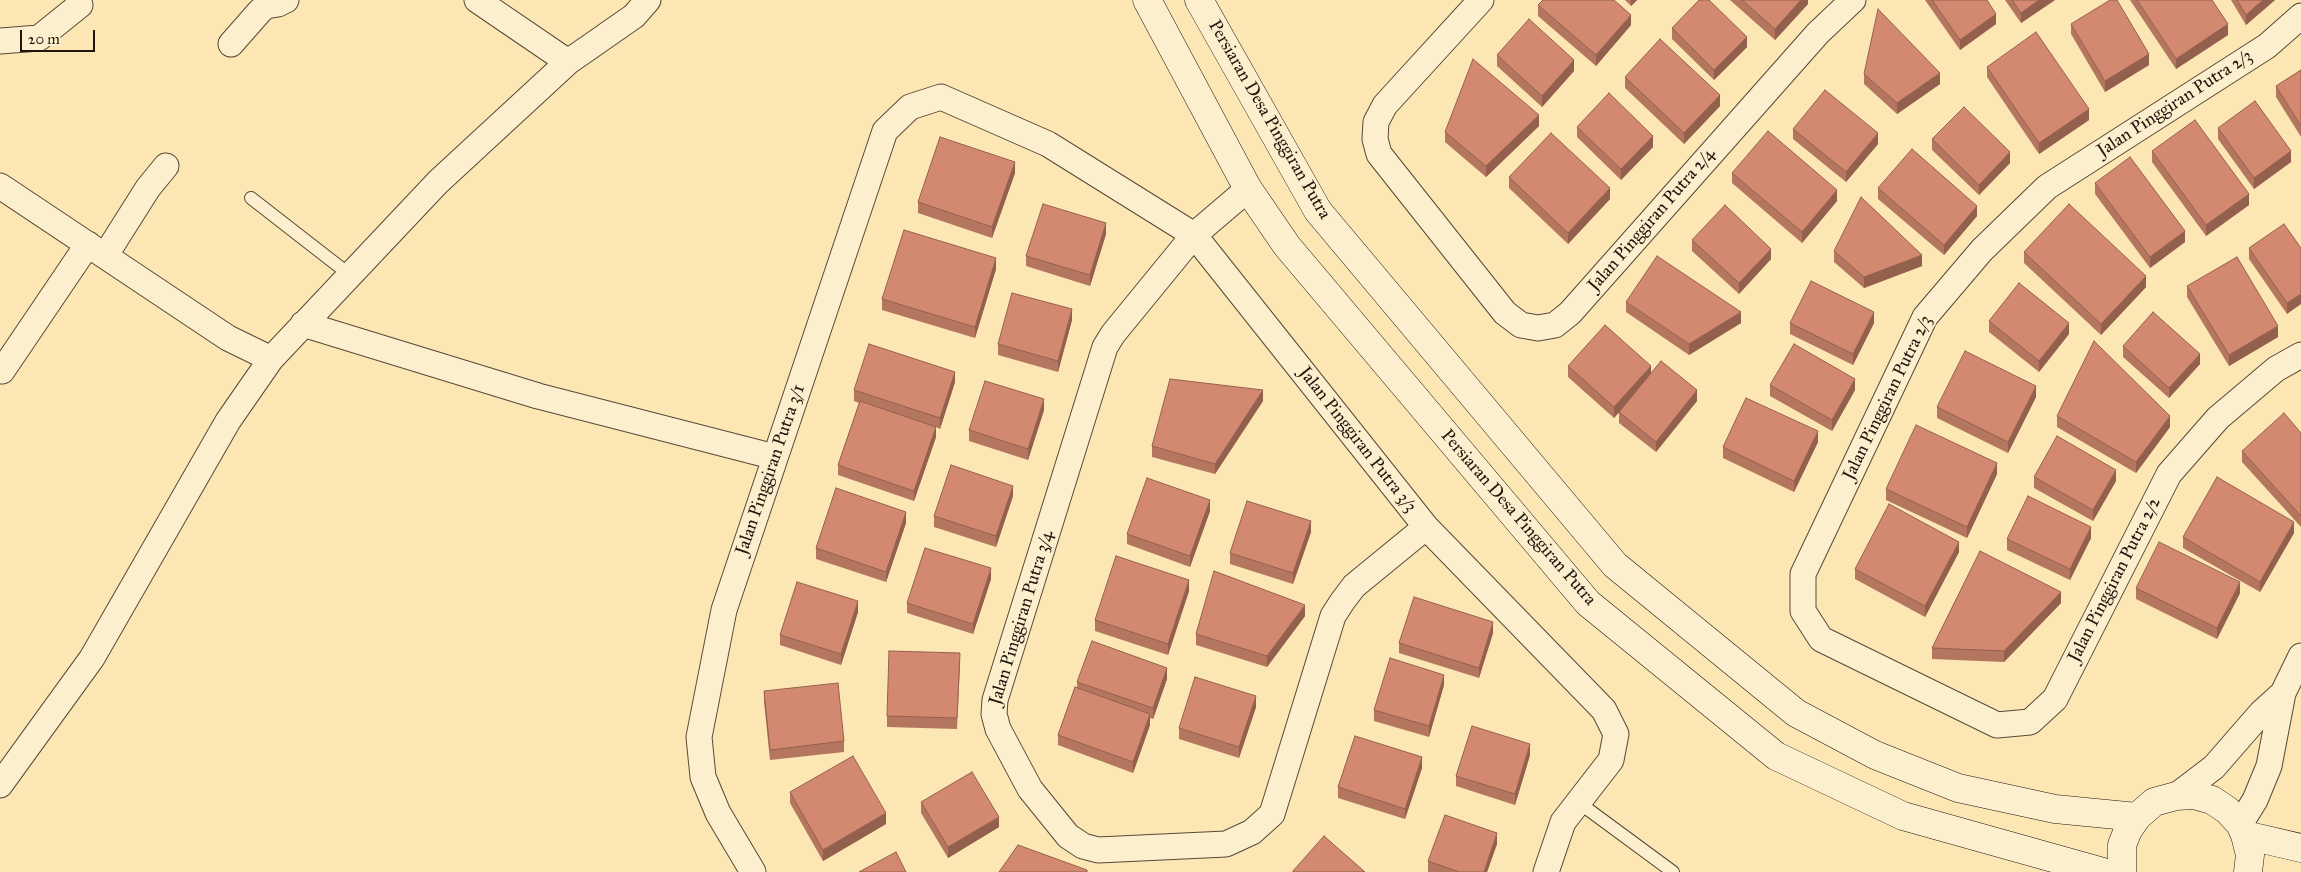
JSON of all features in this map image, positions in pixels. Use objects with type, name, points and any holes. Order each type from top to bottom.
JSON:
[{"type":"street","points":[[231,44],[260,10],[266,6],[278,4],[286,0]]},
{"type":"street","points":[[476,0],[568,62]]},
{"type":"street","points":[[0,785],[92,658],[228,420],[271,359],[438,182],[568,62],[634,16],[648,0]]},
{"type":"street","name":"Persiaran Desa Pinggiran Putra","points":[[1147,0],[1248,189],[1288,246],[1588,603],[1776,756],[1903,816],[2103,872]]},
{"type":"street","name":"Persiaran Desa Pinggiran Putra","points":[[1199,0],[1318,211],[1614,565],[1796,713],[1875,755],[1958,788],[2055,808],[2137,817]]},
{"type":"street","points":[[1213,0],[1230,58]]},
{"type":"street","name":"Jalan Pinggiran Putra 2/4","points":[[1481,0],[1385,105],[1376,122],[1375,139],[1379,154],[1506,313],[1521,324],[1538,328],[1555,325],[1570,313],[1818,32],[1853,0]]},
{"type":"street","points":[[0,41],[40,38],[80,5]]},
{"type":"street","name":"Jalan Pinggiran Putra 2/3","points":[[1909,682],[1821,639],[1803,611],[1804,574],[1925,317],[1982,250],[2047,187],[2267,46],[2301,16]]},
{"type":"street","name":"Jalan Pinggiran Putra 3/3","points":[[941,97],[1048,144],[1194,235],[1426,527],[1604,710],[1616,734],[1611,760],[1562,822],[1546,872]]},
{"type":"street","name":"Jalan Pinggiran Putra 3/1","points":[[753,872],[718,813],[703,777],[699,737],[724,610],[884,131],[910,107],[941,97]]},
{"type":"street","points":[[2,371],[166,166]]},
{"type":"street","points":[[0,186],[228,338],[271,359]]},
{"type":"street","name":"Jalan Pinggiran Putra 3/4","points":[[1248,189],[1194,235],[1113,334],[1105,347],[995,700],[994,714],[998,729],[1030,789],[1068,836],[1082,846],[1098,850],[1226,844],[1252,832],[1272,814],[1333,616],[1354,586],[1426,527]]},
{"type":"street","points":[[303,324],[538,396],[775,457]]},
{"type":"street","name":"Jalan Pinggiran Putra 2/2","points":[[1909,682],[1997,725],[2030,722],[2055,699],[2169,474],[2218,418],[2276,369],[2301,355]]},
{"type":"street","points":[[2243,830],[2269,766],[2284,693],[2301,656]]},
{"type":"street","points":[[2176,796],[2214,767],[2261,713],[2284,693]]},
{"type":"street","points":[[2122,872],[2122,845],[2128,830],[2137,817],[2154,802],[2176,796],[2194,795],[2212,800],[2228,810],[2243,830],[2250,855],[2248,872]]},
{"type":"street","points":[[2243,830],[2301,848]]},
{"type":"lane","points":[[251,198],[350,275]]},
{"type":"lane","points":[[1578,802],[1673,872]]},
{"type":"building","points":[[1543,0],[1614,0],[1631,15],[1596,55],[1538,5]]},
{"type":"building","points":[[1699,0],[1709,0],[1747,37],[1714,70],[1672,28]]},
{"type":"building","points":[[1742,0],[1801,0],[1775,29]]},
{"type":"building","points":[[1932,0],[1987,0],[1996,14],[1960,40]]},
{"type":"building","points":[[2012,0],[2039,0],[2021,13]]},
{"type":"building","points":[[2110,0],[2117,0],[2149,54],[2105,81],[2071,24]]},
{"type":"building","points":[[2137,0],[2212,0],[2228,24],[2176,59]]},
{"type":"building","points":[[2237,0],[2263,0],[2246,15]]},
{"type":"building","points":[[1878,9],[1940,73],[1897,103],[1864,74]]},
{"type":"building","points":[[1529,19],[1574,60],[1542,96],[1497,55]]},
{"type":"building","points":[[2036,32],[2089,109],[2039,143],[1987,67]]},
{"type":"building","points":[[1660,39],[1720,95],[1684,133],[1625,77]]},
{"type":"building","points":[[1473,59],[1539,115],[1486,166],[1445,132]]},
{"type":"building","points":[[2301,70],[2301,126],[2276,86]]},
{"type":"building","points":[[1825,90],[1878,133],[1846,172],[1793,129]]},
{"type":"building","points":[[1609,93],[1653,136],[1621,169],[1577,127]]},
{"type":"building","points":[[2255,101],[2291,151],[2254,178],[2218,128]]},
{"type":"building","points":[[1964,107],[2010,152],[1979,185],[1932,139]]},
{"type":"building","points":[[2195,120],[2249,194],[2206,225],[2152,151]]},
{"type":"building","points":[[1768,131],[1837,190],[1802,232],[1732,173]]},
{"type":"building","points":[[1551,133],[1610,188],[1568,233],[1509,177]]},
{"type":"building","points":[[940,137],[1015,162],[992,227],[918,202]]},
{"type":"building","points":[[1912,149],[1977,206],[1944,245],[1878,188]]},
{"type":"building","points":[[2130,157],[2185,231],[2150,257],[2095,183]]},
{"type":"building","points":[[1861,197],[1922,255],[1864,277],[1834,251]]},
{"type":"building","points":[[1043,204],[1106,223],[1090,275],[1026,256]]},
{"type":"building","points":[[2069,204],[2146,276],[2101,324],[2024,252]]},
{"type":"building","points":[[1725,205],[1771,249],[1739,283],[1692,240]]},
{"type":"building","points":[[2284,224],[2301,248],[2301,294],[2287,303],[2249,248]]},
{"type":"building","points":[[904,230],[996,258],[975,327],[882,299]]},
{"type":"building","points":[[1657,256],[1741,312],[1689,344],[1626,302]]},
{"type":"building","points":[[2237,257],[2278,326],[2229,355],[2187,286]]},
{"type":"building","points":[[1811,281],[1874,312],[1853,354],[1790,323]]},
{"type":"building","points":[[2019,283],[2069,323],[2039,361],[1989,321]]},
{"type":"building","points":[[1012,293],[1072,309],[1058,361],[998,344]]},
{"type":"building","points":[[2153,312],[2200,354],[2169,388],[2123,346]]},
{"type":"building","points":[[1605,325],[1651,366],[1614,407],[1568,366]]},
{"type":"building","points":[[2094,341],[2170,416],[2136,462],[2057,416]]},
{"type":"building","points":[[869,344],[955,372],[940,418],[854,390]]},
{"type":"building","points":[[1794,344],[1855,379],[1832,420],[1770,385]]},
{"type":"building","points":[[1965,351],[2036,386],[2008,442],[1937,407]]},
{"type":"building","points":[[1661,361],[1697,390],[1656,442],[1619,412]]},
{"type":"building","points":[[1170,379],[1263,390],[1215,464],[1152,446]]},
{"type":"building","points":[[985,381],[1044,399],[1028,449],[969,430]]},
{"type":"building","points":[[1746,398],[1818,431],[1794,481],[1723,447]]},
{"type":"building","points":[[860,401],[936,427],[914,491],[838,465]]},
{"type":"building","points":[[2284,413],[2301,433],[2301,516],[2242,451]]},
{"type":"building","points":[[1916,425],[1997,463],[1967,527],[1886,489]]},
{"type":"building","points":[[2057,436],[2116,470],[2093,510],[2034,477]]},
{"type":"building","points":[[951,465],[1013,486],[996,536],[934,516]]},
{"type":"building","points":[[2217,477],[2294,522],[2260,582],[2183,537]]},
{"type":"building","points":[[1147,478],[1210,500],[1190,556],[1127,534]]},
{"type":"building","points":[[836,488],[906,512],[886,572],[816,548]]},
{"type":"building","points":[[2028,496],[2091,527],[2070,569],[2007,539]]},
{"type":"building","points":[[1247,501],[1311,521],[1293,573],[1230,553]]},
{"type":"building","points":[[1889,504],[1959,542],[1925,606],[1855,569]]},
{"type":"building","points":[[2159,542],[2240,582],[2217,628],[2136,588]]},
{"type":"building","points":[[925,548],[991,568],[973,624],[907,603]]},
{"type":"building","points":[[1980,551],[2061,592],[2004,651],[1932,648]]},
{"type":"building","points":[[1116,556],[1189,580],[1168,644],[1095,620]]},
{"type":"building","points":[[1214,571],[1305,605],[1267,656],[1196,634]]},
{"type":"building","points":[[797,582],[858,601],[841,654],[780,635]]},
{"type":"building","points":[[1414,597],[1493,622],[1479,668],[1399,643]]},
{"type":"building","points":[[1092,641],[1167,668],[1153,708],[1077,682]]},
{"type":"building","points":[[889,651],[960,653],[957,718],[887,716]]},
{"type":"building","points":[[1390,658],[1444,675],[1429,726],[1374,710]]},
{"type":"building","points":[[1195,677],[1256,696],[1239,747],[1179,728]]},
{"type":"building","points":[[838,683],[844,741],[770,750],[764,691]]},
{"type":"building","points":[[1075,687],[1150,714],[1133,762],[1058,735]]},
{"type":"building","points":[[1472,726],[1530,744],[1515,794],[1456,776]]},
{"type":"building","points":[[1355,736],[1422,757],[1405,809],[1338,787]]},
{"type":"building","points":[[853,756],[886,813],[823,850],[790,792]]},
{"type":"building","points":[[972,772],[999,817],[948,847],[921,802]]},
{"type":"building","points":[[1445,815],[1497,833],[1484,872],[1459,872],[1428,861]]},
{"type":"building","points":[[1324,836],[1365,872],[1293,872]]},
{"type":"building","points":[[1018,845],[1087,870],[1087,872],[999,872]]},
{"type":"building","points":[[896,852],[906,872],[859,872]]}]
